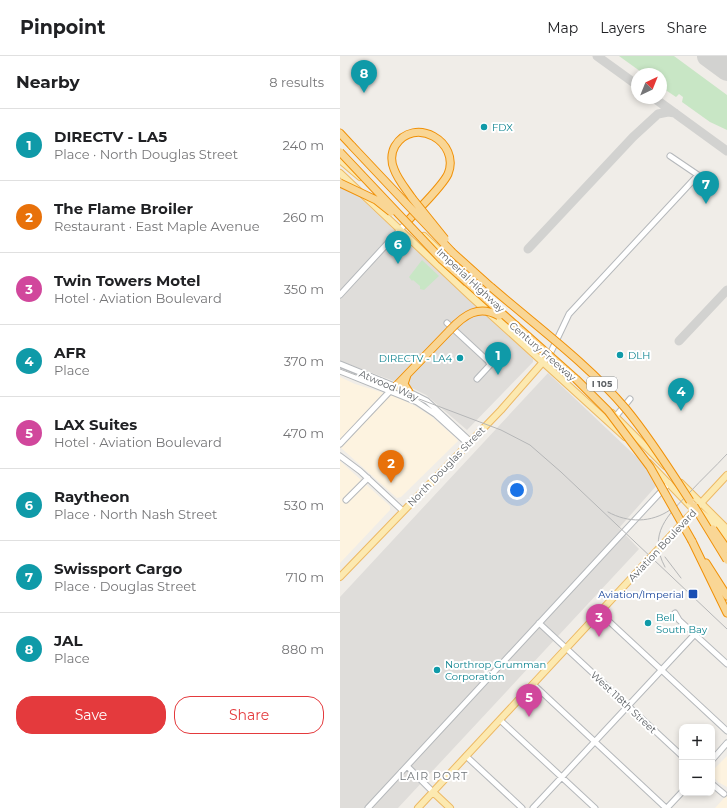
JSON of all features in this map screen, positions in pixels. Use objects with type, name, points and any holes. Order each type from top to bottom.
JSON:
[{"type":"highway","points":[[408,221],[447,175],[450,158],[448,151],[438,139],[423,132],[408,134],[402,138],[394,148],[392,155],[393,169],[397,176],[444,238],[452,252]]},
{"type":"highway","name":"Century Freeway","points":[[340,133],[452,252],[611,393],[644,432],[696,507],[727,560]]},
{"type":"highway","name":"Century Freeway","points":[[340,152],[442,260],[576,379],[620,425],[650,466],[692,541],[727,596]]},
{"type":"highway","points":[[340,183],[368,195],[385,207],[442,260]]},
{"type":"highway","points":[[393,388],[458,321],[475,311],[493,312],[519,327]]},
{"type":"highway","points":[[407,375],[404,384],[409,392]]},
{"type":"highway","points":[[696,507],[705,517],[727,549]]},
{"type":"highway","points":[[692,541],[727,613]]},
{"type":"main road","name":"Imperial Highway","points":[[340,160],[408,221],[519,327],[616,416],[654,454],[696,507]]},
{"type":"main road","name":"Imperial Highway","points":[[340,173],[425,254],[472,294],[543,363],[608,422],[669,483],[696,507]]},
{"type":"main road","points":[[472,294],[505,322],[519,327]]},
{"type":"main road","name":"North Douglas Street","points":[[340,577],[469,443],[550,354]]},
{"type":"main road","points":[[608,422],[615,423],[654,454]]},
{"type":"main road","name":"Aviation Boulevard","points":[[418,808],[727,475]]},
{"type":"main road","points":[[696,507],[727,529]]},
{"type":"main road","points":[[696,507],[727,534]]},
{"type":"main road","points":[[696,507],[727,540]]},
{"type":"main road","points":[[433,792],[450,808]]},
{"type":"street","points":[[550,354],[569,314],[698,175],[670,156]]},
{"type":"street","points":[[340,295],[408,221]]},
{"type":"street","points":[[472,294],[478,288]]},
{"type":"street","points":[[447,323],[488,361],[490,365],[476,379]]},
{"type":"street","name":"Atwood Way","points":[[340,364],[393,388],[429,409],[469,443]]},
{"type":"street","name":"Atwood Way","points":[[340,371],[409,392],[433,406],[469,443]]},
{"type":"street","points":[[340,444],[393,388]]},
{"type":"street","points":[[616,416],[630,399]]},
{"type":"street","points":[[340,456],[368,478],[403,511]]},
{"type":"street","points":[[346,500],[368,478]]},
{"type":"street","points":[[368,808],[669,483]]},
{"type":"street","points":[[600,612],[727,731]]},
{"type":"street","points":[[675,613],[727,664]]},
{"type":"street","name":"West 118th Street","points":[[539,623],[679,753]]},
{"type":"street","points":[[533,808],[695,634]]},
{"type":"street","points":[[533,684],[666,808],[679,795]]},
{"type":"street","points":[[500,720],[595,808]]},
{"type":"street","points":[[715,757],[727,743]]},
{"type":"street","points":[[466,756],[522,808]]},
{"type":"street","points":[[407,766],[433,792]]},
{"type":"street","points":[[715,786],[724,794]]},
{"type":"shaded area","points":[[340,179],[533,359],[533,362],[467,430],[426,395],[410,387],[340,361]]},
{"type":"shaded area","points":[[548,373],[645,465],[657,485],[619,528],[639,549],[398,808],[340,808],[340,597]]},
{"type":"shaded area","points":[[340,377],[355,384],[397,397],[415,406],[431,416],[457,439],[458,441],[401,497],[397,498],[340,447]]},
{"type":"shaded area","points":[[340,461],[390,506],[390,510],[340,563]]},
{"type":"shaded area","points":[[727,756],[727,787],[715,778],[715,768]]},
{"type":"shaded area","points":[[727,795],[727,808],[715,808]]},
{"type":"green space","points":[[619,56],[674,56],[727,95],[727,130],[710,122],[682,102],[683,97],[679,94],[676,97],[667,91],[667,68],[636,68]]},
{"type":"green space","points":[[422,260],[439,276],[424,290],[420,289],[420,286],[409,277]]},
{"type":"taxiway","points":[[597,56],[631,81]]},
{"type":"taxiway","points":[[662,104],[727,151]]},
{"type":"taxiway","points":[[528,249],[633,137],[658,114],[668,112],[675,113]]},
{"type":"taxiway","points":[[679,341],[727,290]]},
{"type":"runway","points":[[708,56],[727,70]]},
{"type":"tram line","points":[[340,369],[501,430],[530,445],[561,472],[727,629]]},
{"type":"tram line","points":[[665,567],[658,545],[662,526],[674,509],[727,454]]},
{"type":"tram line","points":[[608,512],[623,518],[639,520],[655,517],[670,510]]},
{"type":"tram line","points":[[665,557],[681,578]]},
{"type":"place","name":"JAL","points":[[364,93]]},
{"type":"place","name":"FDX","points":[[484,127]]},
{"type":"place","name":"Swissport Cargo","points":[[706,204]]},
{"type":"place","name":"Raytheon","points":[[398,264]]},
{"type":"place","name":"DLH","points":[[620,355]]},
{"type":"place","name":"DIRECTV - LA4","points":[[460,358]]},
{"type":"place","name":"DIRECTV - LA5","points":[[498,375]]},
{"type":"place","name":"AFR","points":[[681,411]]},
{"type":"place","name":"The Flame Broiler","points":[[391,483]]},
{"type":"place","name":"Aviation/Imperial","points":[[693,594]]},
{"type":"place","name":"Bell South Bay","points":[[648,623]]},
{"type":"place","name":"Twin Towers Motel","points":[[599,637]]},
{"type":"place","name":"Northrop Grumman Corporation","points":[[437,670]]},
{"type":"place","name":"LAX Suites","points":[[529,717]]},
{"type":"district","name":"LAIR PORT","points":[[434,776]]}]
